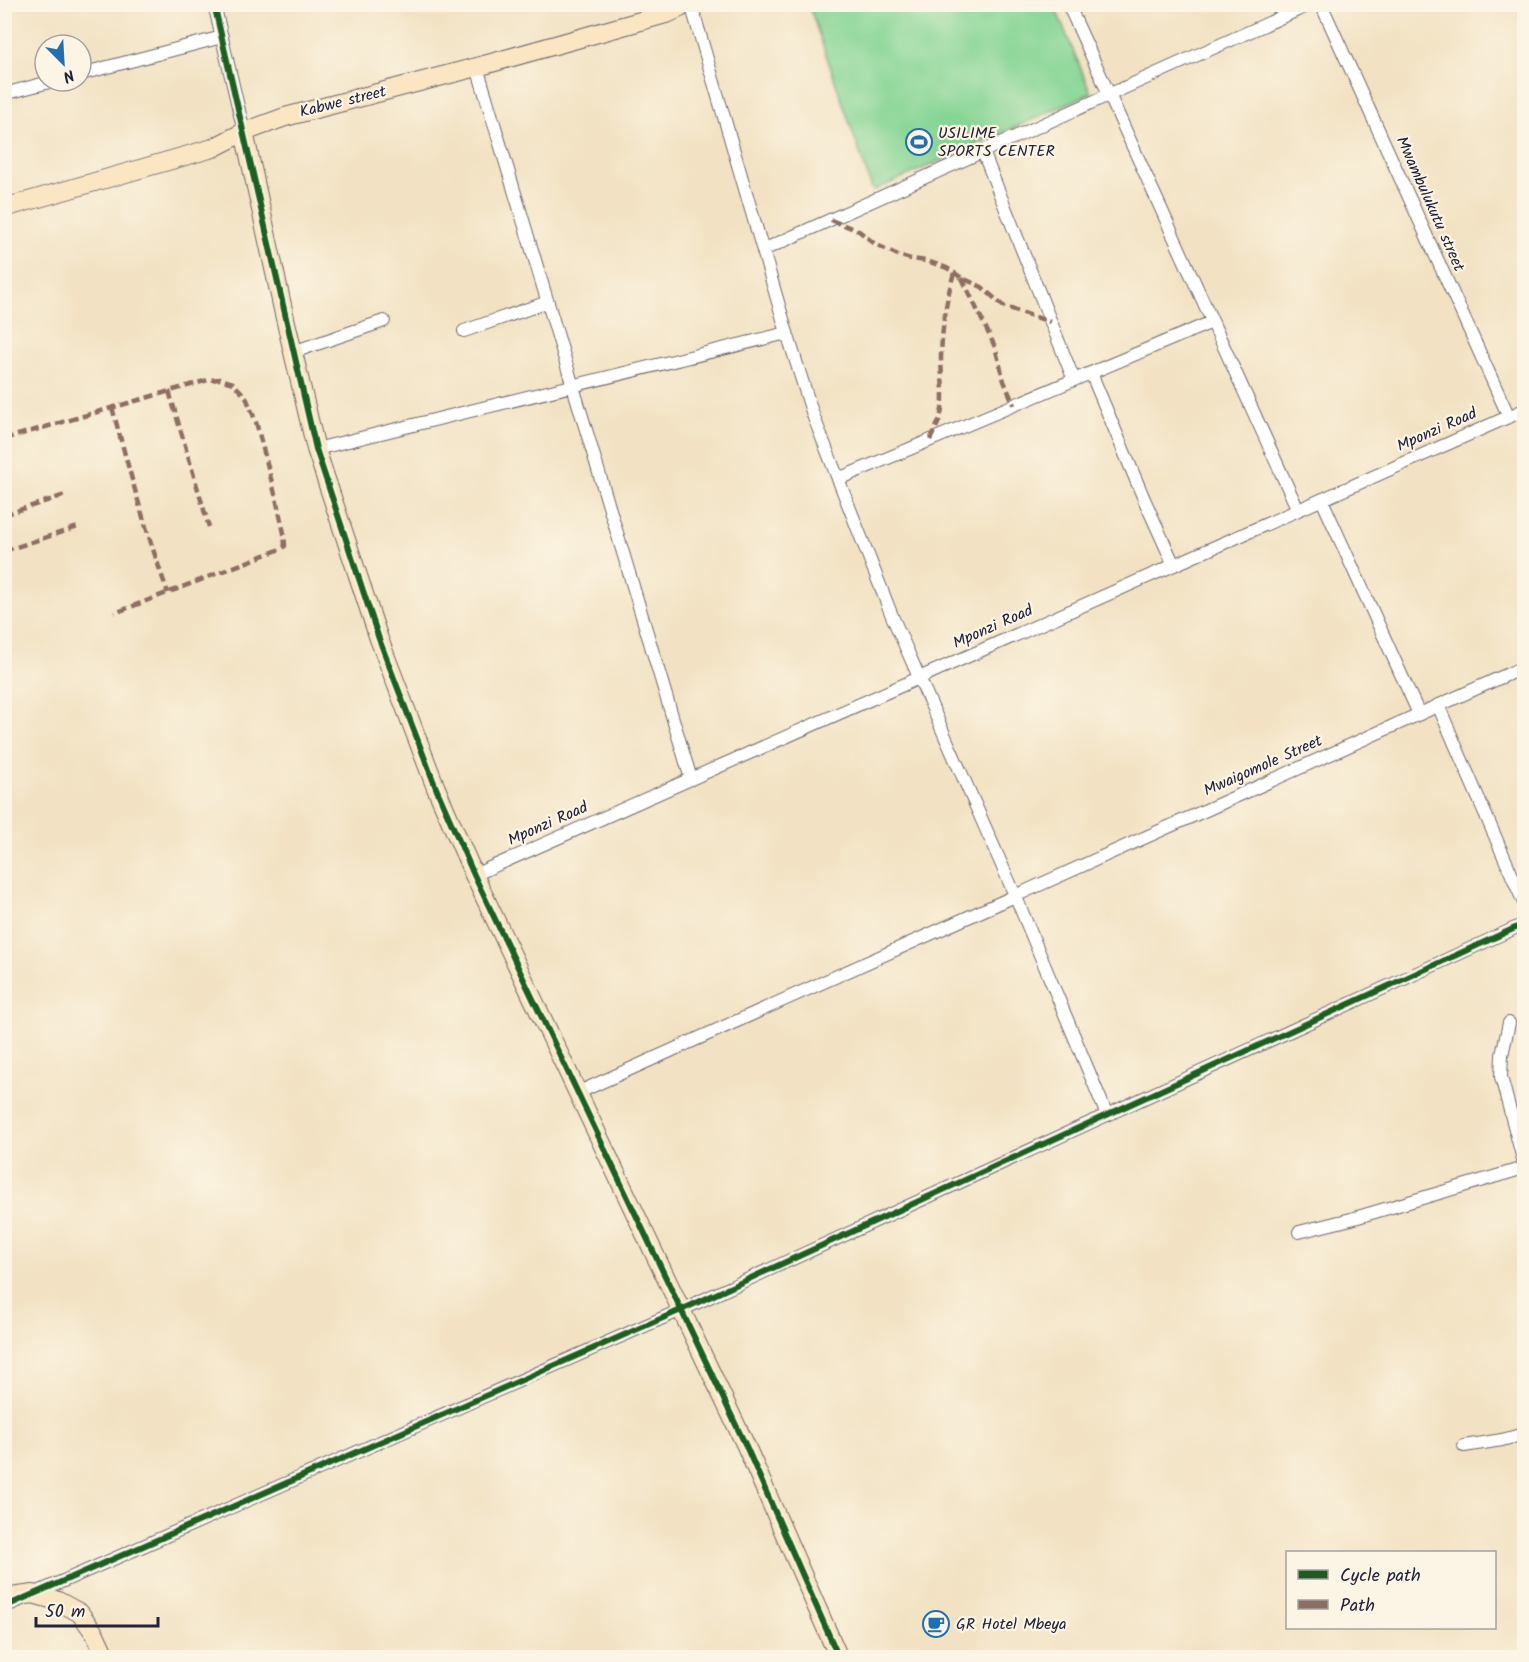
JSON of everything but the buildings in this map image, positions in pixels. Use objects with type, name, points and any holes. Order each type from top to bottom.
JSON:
[{"type":"street","points":[[214,4],[316,449],[379,639],[436,788],[474,874],[746,1446],[834,1657]]},
{"type":"street","points":[[1068,4],[1298,510]]},
{"type":"street","points":[[764,250],[1311,4]]},
{"type":"street","name":"Mwambulukutu street","points":[[1321,4],[1509,417]]},
{"type":"street","points":[[691,5],[813,415],[918,678],[1015,895],[1107,1115]]},
{"type":"street","name":"Kabwe street","points":[[4,208],[213,148],[244,132],[285,117],[477,67],[691,5]]},
{"type":"street","points":[[93,71],[222,37]]},
{"type":"street","points":[[477,67],[691,778]]},
{"type":"street","points":[[4,94],[33,86]]},
{"type":"street","points":[[982,152],[1074,380]]},
{"type":"street","points":[[464,332],[548,302]]},
{"type":"street","points":[[293,352],[384,321]]},
{"type":"street","points":[[838,479],[1212,322]]},
{"type":"street","points":[[316,449],[787,333]]},
{"type":"street","points":[[1091,373],[1174,565]]},
{"type":"street","name":"Mponzi Road","points":[[474,874],[1524,410]]},
{"type":"street","points":[[1322,500],[1419,714]]},
{"type":"street","name":"Mwaigomole Street","points":[[577,1093],[1524,667]]},
{"type":"street","points":[[1438,705],[1524,903]]},
{"type":"street","points":[[4,1607],[681,1310],[1524,924]]},
{"type":"street","points":[[1509,1023],[1502,1055],[1501,1077],[1524,1162]]},
{"type":"street","points":[[1299,1232],[1362,1216],[1524,1168]]},
{"type":"street","points":[[1464,1446],[1524,1434]]},
{"type":"street","points":[[4,1598],[33,1594],[58,1601],[80,1613],[95,1634],[106,1658]]},
{"type":"green space","name":"USILIME SPORTS CENTER","points":[[809,5],[1054,5],[1091,93],[873,191]]},
{"type":"marked path","points":[[831,220],[859,231],[875,244],[900,256],[927,261],[947,268],[982,287],[1003,306],[1050,322]]},
{"type":"marked path","points":[[930,440],[942,411],[942,335],[954,273]]},
{"type":"marked path","points":[[962,278],[995,347],[1004,381],[1014,405]]},
{"type":"marked path","points":[[4,439],[208,380],[220,379],[233,383],[246,397],[256,422],[275,494],[285,546],[115,613]]},
{"type":"marked path","points":[[169,391],[209,527]]},
{"type":"marked path","points":[[112,407],[145,524],[168,593]]},
{"type":"marked path","points":[[4,515],[68,494]]},
{"type":"marked path","points":[[4,551],[78,527]]},
{"type":"cycle path","points":[[214,4],[316,449],[379,639],[436,788],[474,875],[746,1446],[839,1658]]},
{"type":"cycle path","points":[[4,1607],[681,1310],[1524,924]]},
{"type":"place","name":"USILIME SPORTS CENTER","points":[[919,142]]},
{"type":"place","name":"GR Hotel Mbeya","points":[[936,1624]]}]
